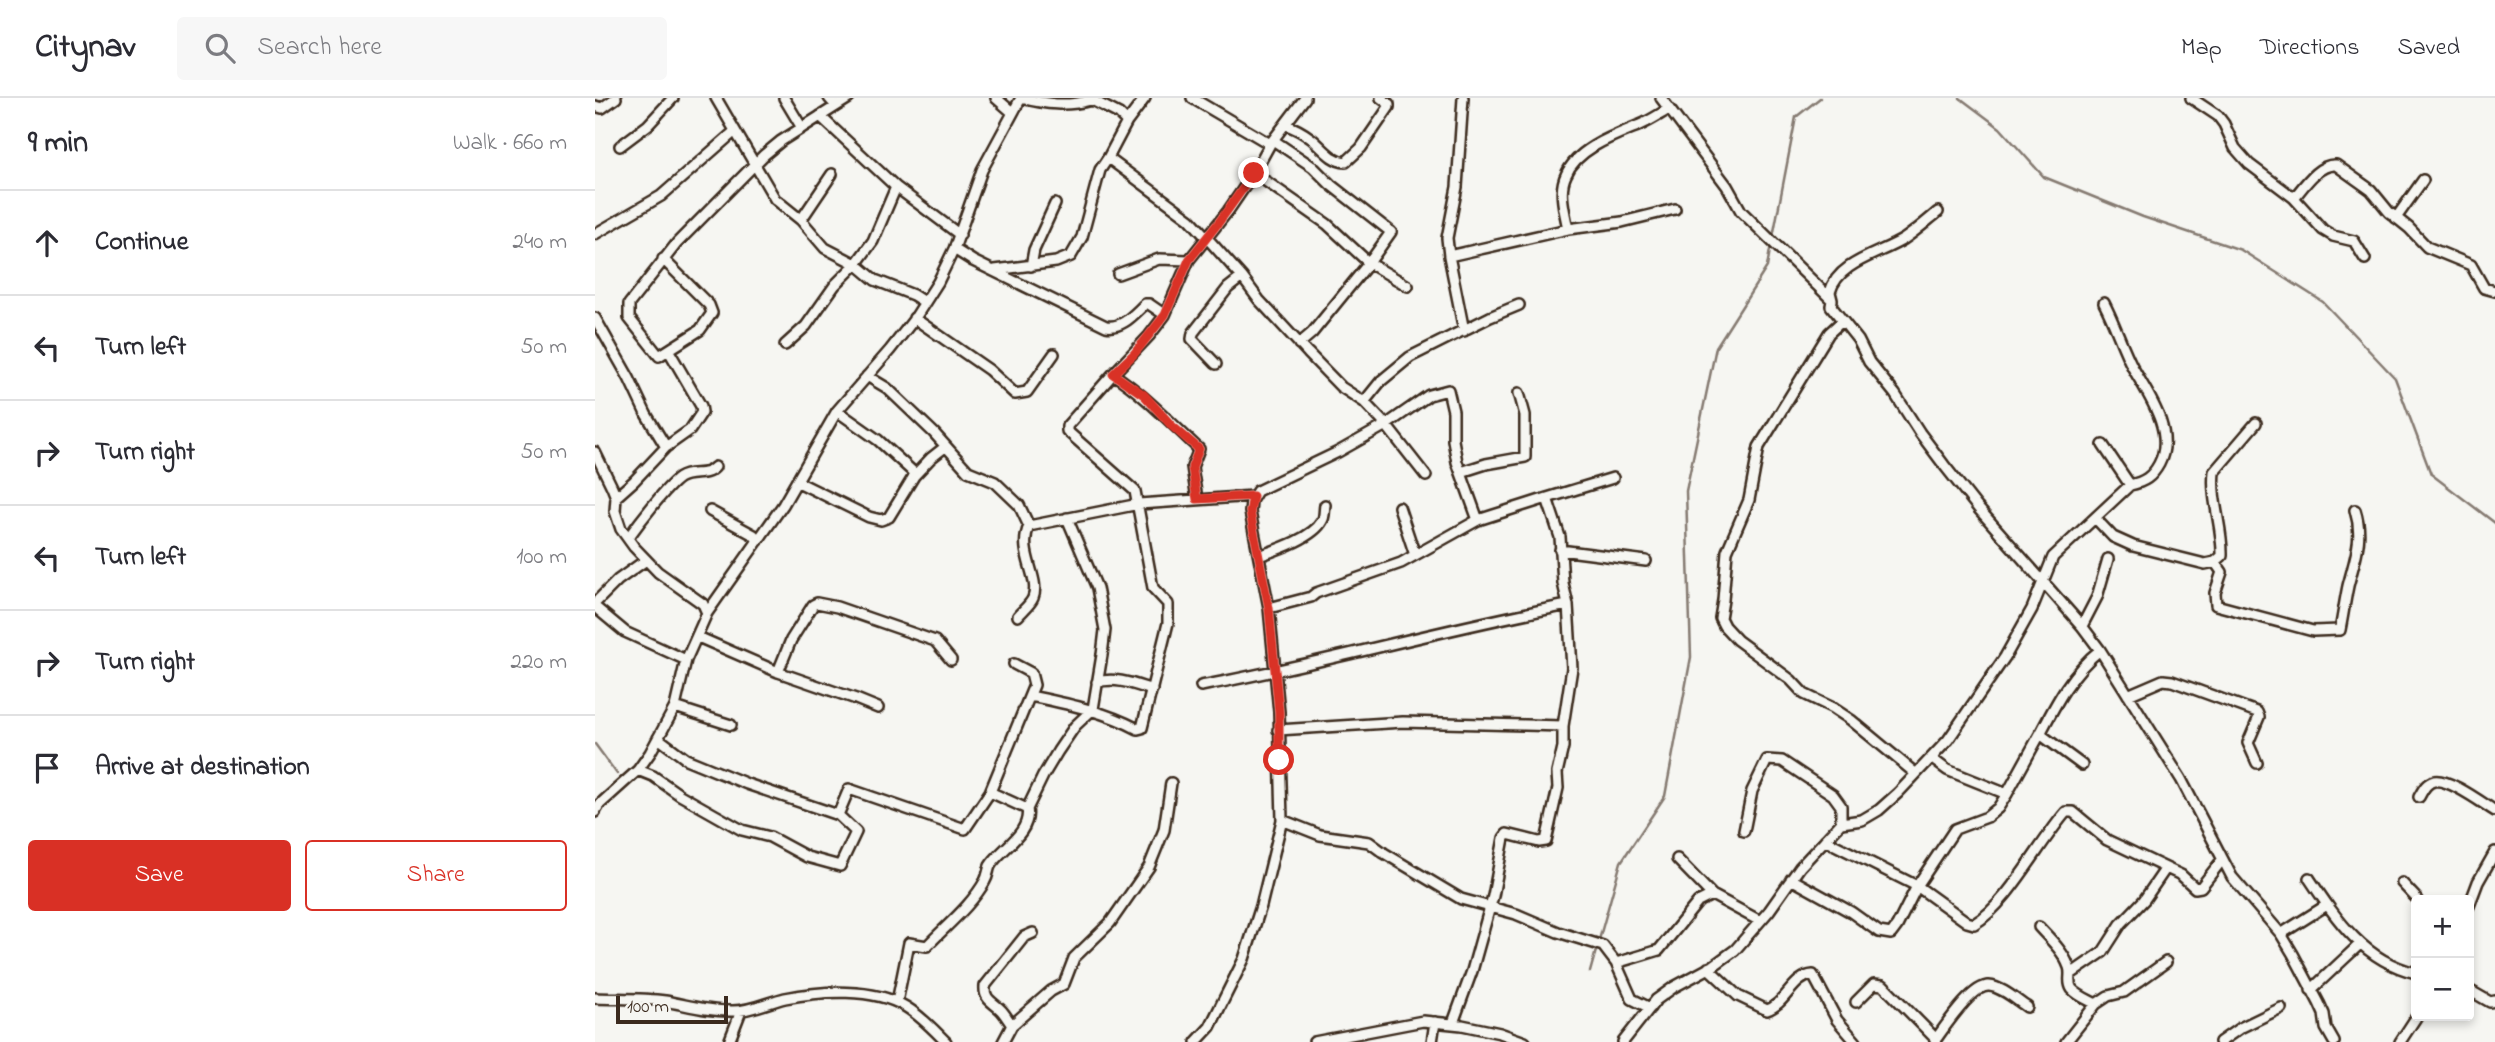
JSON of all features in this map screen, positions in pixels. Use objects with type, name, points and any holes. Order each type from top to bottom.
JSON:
[{"type":"street","points":[[595,106],[601,108],[616,98]]},
{"type":"street","points":[[620,146],[648,125],[673,98]]},
{"type":"street","points":[[716,98],[775,199],[801,220],[825,248],[856,264],[875,279],[924,302]]},
{"type":"street","points":[[784,98],[801,128]]},
{"type":"street","points":[[829,98],[836,106]]},
{"type":"street","points":[[663,260],[709,305],[712,313],[700,330],[659,356],[629,318],[627,310],[633,299],[663,260],[756,164],[781,141],[849,98]]},
{"type":"street","points":[[996,98],[1012,111]]},
{"type":"street","points":[[595,812],[599,805],[638,769],[658,738],[675,707],[686,660],[707,613],[799,482],[837,411],[914,318],[924,302],[954,249],[982,170],[1021,98],[1070,105],[1090,99],[1119,114],[1127,122]]},
{"type":"street","points":[[993,270],[1031,266],[1064,260],[1071,256],[1081,237],[1100,170],[1127,122],[1145,98]]},
{"type":"street","points":[[1192,98],[1255,137],[1272,142],[1314,167],[1331,185],[1391,232],[1370,263],[1312,333],[1299,344]]},
{"type":"street","points":[[1030,696],[1080,709],[1093,709],[1138,729],[1142,728],[1168,623],[1168,604],[1153,588],[1135,491],[1067,431],[1067,426],[1134,354],[1165,315],[1189,260],[1254,173],[1272,142],[1305,98]]},
{"type":"street","points":[[1286,125],[1298,129],[1338,162],[1346,162],[1361,148],[1389,107],[1381,98]]},
{"type":"street","points":[[1463,98],[1458,176],[1447,238],[1464,331]]},
{"type":"street","points":[[1661,98],[1727,186],[1741,211],[1832,300]]},
{"type":"street","points":[[2191,98],[2218,116],[2235,148],[2249,164],[2294,198],[2323,230],[2333,236],[2354,241],[2365,259]]},
{"type":"street","points":[[1568,229],[1563,191],[1566,175],[1572,166],[1585,153],[1613,136],[1669,109]]},
{"type":"street","points":[[820,116],[896,187],[960,235]]},
{"type":"street","points":[[595,234],[661,196],[735,131]]},
{"type":"street","points":[[1108,158],[1178,207],[1207,236],[1299,344],[1341,387],[1364,402],[1386,425],[1426,476]]},
{"type":"street","points":[[2294,198],[2318,171],[2330,164],[2336,165],[2371,190],[2427,247],[2471,265],[2484,288],[2495,291]]},
{"type":"street","points":[[1254,173],[1327,224],[1370,263],[1408,286]]},
{"type":"street","points":[[801,220],[832,174]]},
{"type":"street","points":[[2396,218],[2423,180]]},
{"type":"street","points":[[785,345],[806,326],[835,285],[873,242],[896,187]]},
{"type":"street","points":[[1031,266],[1034,250],[1055,204]]},
{"type":"street","points":[[1449,256],[1568,229],[1622,222],[1675,209]]},
{"type":"street","points":[[1938,212],[1905,239],[1859,262],[1836,278],[1830,292],[1831,306],[1858,340],[1869,362],[1895,394],[1944,465],[2100,650],[2181,779],[2232,877],[2281,934],[2324,1014],[2326,1028],[2334,1042]]},
{"type":"street","points":[[954,249],[973,261],[1106,326],[1123,324],[1145,304],[1165,315]]},
{"type":"street","points":[[1118,274],[1159,259],[1189,260]]},
{"type":"street","points":[[1216,364],[1192,339],[1193,333],[1227,288],[1242,277]]},
{"type":"street","points":[[1623,1042],[1664,993],[1735,950],[1769,911],[1791,879],[1841,823],[1867,818],[1898,793],[1931,758],[1962,720],[2005,657],[2032,609],[2053,557],[2130,485],[2144,482],[2157,467],[2165,443],[2151,398],[2133,368],[2104,303]]},
{"type":"street","points":[[1364,402],[1381,381],[1410,357],[1519,305]]},
{"type":"street","points":[[595,318],[666,447]]},
{"type":"street","points":[[914,318],[989,370],[1016,394],[1027,392],[1054,354]]},
{"type":"street","points":[[1842,321],[1829,333],[1759,447],[1749,500],[1727,551],[1720,618],[1737,640],[1791,680],[1804,694],[1851,720],[1915,773]]},
{"type":"street","points":[[616,498],[666,447],[690,430],[702,412],[669,351]]},
{"type":"street","points":[[1113,374],[1144,395],[1172,426],[1199,449],[1192,467],[1197,499]]},
{"type":"street","points":[[867,376],[887,388],[934,433],[968,471],[995,482],[1019,505],[1029,526],[1024,543],[1035,589],[1030,603],[1018,616]]},
{"type":"street","points":[[1029,526],[1139,504],[1253,496],[1264,487],[1328,457],[1386,425],[1429,395],[1448,390],[1453,411],[1453,440],[1478,520]]},
{"type":"street","points":[[1461,472],[1525,457],[1525,415],[1519,393]]},
{"type":"street","points":[[837,411],[878,440],[912,471],[914,476]]},
{"type":"street","points":[[2096,519],[2113,537],[2133,546],[2205,564],[2215,562],[2223,556],[2223,543],[2215,512],[2214,472],[2256,423]]},
{"type":"street","points":[[2103,445],[2130,485]]},
{"type":"street","points":[[799,482],[869,517],[881,520],[889,517],[914,476],[946,447]]},
{"type":"street","points":[[595,452],[616,498],[616,520],[628,538],[646,560],[672,584],[703,604],[707,613]]},
{"type":"street","points":[[628,538],[675,481],[692,473],[704,474],[715,467]]},
{"type":"street","points":[[1269,608],[1311,597],[1401,563],[1478,520],[1613,478]]},
{"type":"street","points":[[1196,1042],[1210,1027],[1244,959],[1261,906],[1282,820],[1277,730],[1279,712],[1269,608],[1250,512],[1253,496]]},
{"type":"street","points":[[1453,1023],[1472,971],[1490,907],[1504,838],[1507,834],[1539,842],[1546,841],[1558,788],[1557,773],[1573,668],[1560,537],[1547,498]]},
{"type":"street","points":[[1259,556],[1291,544],[1315,528],[1323,520],[1325,505]]},
{"type":"street","points":[[1399,506],[1415,555]]},
{"type":"street","points":[[2215,562],[2222,572],[2215,593],[2216,606],[2313,631],[2340,630],[2356,560],[2360,526],[2355,510]]},
{"type":"street","points":[[710,512],[754,535],[758,541]]},
{"type":"street","points":[[897,1002],[909,943],[927,946],[975,895],[991,864],[1017,838],[1043,775],[1075,726],[1093,709],[1105,630],[1097,588],[1067,517]]},
{"type":"street","points":[[1560,550],[1646,561]]},
{"type":"street","points":[[2082,626],[2097,597],[2108,559]]},
{"type":"street","points":[[646,560],[618,580],[595,605],[625,632],[686,660]]},
{"type":"street","points":[[778,672],[791,640],[813,605],[817,603],[837,607],[935,641],[951,660]]},
{"type":"street","points":[[1201,685],[1275,672],[1438,632],[1568,605]]},
{"type":"street","points":[[698,637],[778,672],[878,708]]},
{"type":"street","points":[[1791,879],[1851,912],[1879,932],[1895,932],[1917,886],[1955,829],[1987,817],[1998,807],[2062,692],[2087,660],[2100,650]]},
{"type":"street","points":[[838,815],[849,789],[965,829],[990,792],[1007,754],[1013,730],[1034,685],[1031,673],[1014,664]]},
{"type":"street","points":[[1097,682],[1110,678],[1120,679],[1152,690]]},
{"type":"street","points":[[2128,695],[2163,680],[2172,681],[2257,712],[2259,717],[2248,743],[2257,763]]},
{"type":"street","points":[[675,707],[731,725]]},
{"type":"street","points":[[1277,730],[1403,722],[1563,726]]},
{"type":"street","points":[[2040,734],[2083,765]]},
{"type":"street","points":[[638,769],[742,830],[770,837],[807,858],[840,866],[856,832],[838,815],[747,783],[687,758],[658,738]]},
{"type":"street","points":[[1931,758],[1947,770],[2007,794]]},
{"type":"street","points":[[1744,831],[1752,791],[1767,760],[1782,761],[1833,794],[1841,806],[1841,823]]},
{"type":"street","points":[[2420,797],[2424,787],[2433,781],[2440,782],[2465,792],[2495,811]]},
{"type":"street","points":[[1003,1042],[1012,1025],[1051,991],[1064,984],[1074,958],[1110,923],[1149,867],[1164,830],[1171,783]]},
{"type":"street","points":[[990,792],[1027,809]]},
{"type":"street","points":[[1825,840],[1917,886],[1967,922],[1974,924],[1999,900],[2066,812],[2073,812],[2108,841],[2181,875],[2195,888],[2201,887],[2222,860]]},
{"type":"street","points":[[1282,820],[1320,835],[1369,842],[1461,899],[1526,917],[1558,932],[1599,944],[1616,963],[1632,999],[1650,1008]]},
{"type":"street","points":[[2473,895],[2495,852]]},
{"type":"street","points":[[1677,859],[1712,895],[1760,921]]},
{"type":"street","points":[[2071,974],[2103,952],[2121,924],[2144,900],[2166,869]]},
{"type":"street","points":[[2309,878],[2347,933],[2396,966],[2411,971]]},
{"type":"street","points":[[2402,883],[2413,895]]},
{"type":"street","points":[[1616,963],[1659,950],[1698,902],[1712,895]]},
{"type":"street","points":[[2281,934],[2327,905]]},
{"type":"street","points":[[2039,926],[2055,943],[2069,966],[2069,983],[2073,990],[2096,1004]]},
{"type":"street","points":[[1012,1025],[1000,1009],[987,1000],[985,986],[1024,937],[1033,933]]},
{"type":"street","points":[[2311,990],[2360,944]]},
{"type":"street","points":[[2066,1042],[2096,1004],[2108,996],[2124,992],[2166,962]]},
{"type":"street","points":[[1708,968],[1738,996],[1767,1010],[1776,1006],[1803,978],[1813,975],[1837,1020],[1856,1042]]},
{"type":"street","points":[[1856,1002],[1874,984],[1883,985],[1935,1041],[1951,1017],[1979,988],[1988,986],[2000,990],[2027,1007]]},
{"type":"street","points":[[2474,993],[2490,1002],[2495,1001]]},
{"type":"street","points":[[595,998],[661,1000],[725,1012],[741,1011],[783,998],[808,995],[867,995],[897,1002],[921,1017],[946,1042]]},
{"type":"street","points":[[2220,1042],[2240,1028],[2281,1008]]},
{"type":"street","points":[[729,1042],[741,1011]]},
{"type":"street","points":[[1314,1042],[1423,1021],[1453,1023],[1500,1033],[1525,1042]]},
{"type":"street","points":[[2400,1042],[2414,1021]]},
{"type":"street","points":[[1432,1042],[1435,1022]]},
{"type":"waterway","points":[[1773,237],[1796,117],[1820,98]]},
{"type":"waterway","points":[[1960,98],[2000,128],[2044,177],[2143,217],[2241,250],[2323,302],[2395,378],[2431,474],[2495,523]]},
{"type":"waterway","points":[[1590,972],[1621,862],[1665,796],[1691,657],[1686,491],[1716,347],[1767,267],[1771,244]]},
{"type":"waterway","points":[[595,744],[617,774]]},
{"type":"route","points":[[1254,173],[1189,260],[1165,315],[1134,354],[1113,374],[1144,395],[1172,426],[1199,449],[1192,467],[1197,499],[1253,496],[1250,512],[1269,608],[1279,712],[1279,760]]}]
